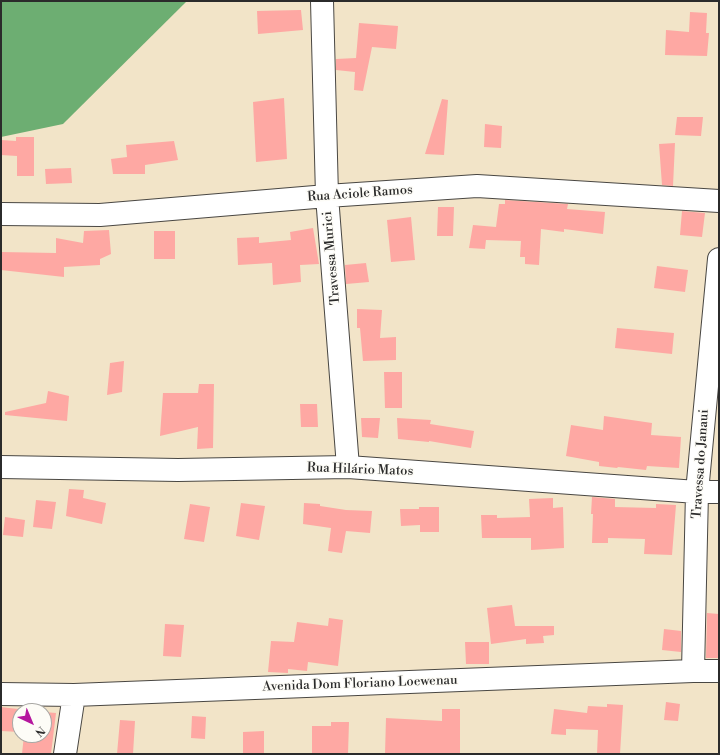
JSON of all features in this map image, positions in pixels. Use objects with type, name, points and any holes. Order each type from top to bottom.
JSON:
[{"type":"street","name":"Travessa Murici","points":[[322,1],[327,196],[348,467]]},
{"type":"street","name":"Rua Aciole Ramos","points":[[1,214],[100,215],[327,196],[477,186],[719,201]]},
{"type":"street","name":"Travessa do Janaui","points":[[693,671],[697,492],[719,259]]},
{"type":"street","name":"Rua Hilário Matos","points":[[1,467],[178,470],[348,467],[697,492],[719,492]]},
{"type":"street","name":"Avenida Dom Floriano Loewenau","points":[[1,694],[74,695],[719,671]]},
{"type":"street","points":[[66,754],[74,695]]},
{"type":"green space","points":[[1,1],[187,1],[63,124],[1,137]]},
{"type":"building","points":[[301,10],[303,30],[258,34],[257,11]]},
{"type":"building","points":[[690,12],[707,13],[706,33],[709,33],[707,56],[665,55],[666,30],[689,32]]},
{"type":"building","points":[[359,23],[398,26],[396,49],[372,47],[363,91],[354,90],[355,72],[336,70],[336,59],[356,58]]},
{"type":"building","points":[[284,98],[287,159],[256,162],[253,102]]},
{"type":"building","points":[[442,99],[448,100],[444,155],[425,154]]},
{"type":"building","points":[[677,117],[703,117],[701,136],[675,135]]},
{"type":"building","points":[[485,124],[502,126],[501,148],[484,147]]},
{"type":"building","points":[[16,137],[34,137],[34,176],[17,176],[17,156],[1,155],[1,140],[16,141]]},
{"type":"building","points":[[174,141],[178,160],[145,165],[145,174],[113,174],[111,159],[127,157],[126,145]]},
{"type":"building","points":[[675,143],[673,186],[662,185],[659,144]]},
{"type":"building","points":[[71,168],[72,183],[46,184],[45,169]]},
{"type":"building","points":[[505,200],[568,204],[567,209],[605,212],[603,234],[564,229],[564,232],[541,229],[539,265],[525,264],[525,257],[520,257],[521,241],[486,240],[485,249],[469,248],[473,225],[496,227],[499,204],[505,204]]},
{"type":"building","points":[[438,207],[454,207],[453,236],[437,236]]},
{"type":"building","points":[[682,211],[705,213],[702,237],[680,235]]},
{"type":"building","points":[[411,217],[415,260],[391,262],[387,220]]},
{"type":"building","points":[[313,228],[319,264],[300,265],[301,282],[273,285],[272,263],[238,265],[237,238],[259,237],[259,243],[291,240],[290,232]]},
{"type":"building","points":[[109,230],[111,254],[100,259],[100,265],[64,267],[64,277],[1,270],[1,252],[56,253],[56,238],[83,243],[84,231]]},
{"type":"building","points":[[154,231],[175,231],[175,259],[154,259]]},
{"type":"building","points":[[366,263],[369,282],[346,284],[345,265]]},
{"type":"building","points":[[657,266],[688,270],[685,292],[654,288]]},
{"type":"building","points":[[357,309],[382,310],[380,338],[396,337],[396,360],[363,361],[360,328],[357,328]]},
{"type":"building","points":[[617,328],[674,333],[672,354],[615,348]]},
{"type":"building","points":[[124,361],[122,392],[107,395],[110,363]]},
{"type":"building","points":[[384,372],[402,372],[402,408],[385,408]]},
{"type":"building","points":[[199,384],[214,384],[213,448],[197,449],[198,427],[160,436],[163,393],[198,393]]},
{"type":"building","points":[[48,391],[69,396],[67,421],[5,415],[5,412],[46,403]]},
{"type":"building","points":[[300,404],[317,404],[318,427],[301,427]]},
{"type":"building","points":[[604,416],[652,423],[651,435],[681,437],[679,468],[647,466],[646,470],[617,468],[599,466],[599,462],[566,456],[571,425],[603,430]]},
{"type":"building","points":[[361,418],[380,418],[378,438],[362,437]]},
{"type":"building","points":[[397,418],[431,420],[430,424],[474,431],[471,448],[429,441],[398,439]]},
{"type":"building","points":[[69,489],[84,490],[83,498],[106,503],[102,524],[66,516]]},
{"type":"building","points":[[592,497],[615,499],[615,507],[656,508],[656,504],[676,505],[672,555],[644,554],[645,539],[608,538],[608,543],[592,543]]},
{"type":"building","points":[[553,498],[553,508],[563,507],[564,548],[531,550],[531,538],[482,538],[481,515],[497,515],[497,518],[530,517],[529,499]]},
{"type":"building","points":[[36,500],[56,502],[52,529],[33,527]]},
{"type":"building","points":[[241,503],[265,506],[259,540],[236,536]]},
{"type":"building","points":[[304,503],[320,504],[320,506],[346,510],[372,511],[370,533],[346,531],[342,553],[328,551],[331,528],[303,524]]},
{"type":"building","points":[[190,504],[210,507],[204,542],[184,539]]},
{"type":"building","points":[[419,507],[439,507],[439,532],[420,532],[420,525],[401,526],[400,509],[419,509]]},
{"type":"building","points":[[5,517],[25,520],[23,537],[3,535]]},
{"type":"building","points":[[512,605],[515,626],[554,626],[554,635],[543,636],[544,643],[526,644],[526,639],[491,644],[487,608]]},
{"type":"building","points":[[707,613],[719,614],[719,658],[706,658]]},
{"type":"building","points":[[329,618],[343,620],[338,666],[308,662],[307,671],[288,669],[288,673],[268,672],[271,641],[294,642],[297,622],[328,626]]},
{"type":"building","points":[[165,624],[184,625],[181,657],[163,656]]},
{"type":"building","points":[[664,629],[681,631],[681,652],[662,650]]},
{"type":"building","points":[[465,642],[489,642],[489,664],[466,664]]},
{"type":"building","points":[[666,702],[680,704],[678,721],[664,720]]},
{"type":"building","points":[[607,704],[623,705],[620,754],[597,754],[598,730],[566,729],[566,735],[551,734],[554,709],[587,713],[588,706],[607,707]]},
{"type":"building","points":[[1,707],[12,708],[12,732],[1,731]]},
{"type":"building","points":[[442,709],[460,709],[460,754],[385,754],[386,718],[442,721]]},
{"type":"building","points":[[52,713],[56,713],[51,754],[22,754],[23,743],[52,743]]},
{"type":"building","points":[[192,716],[206,717],[205,739],[191,738]]},
{"type":"building","points":[[120,720],[135,721],[133,754],[117,754]]},
{"type":"building","points":[[331,722],[349,722],[348,754],[312,754],[312,726],[331,726]]},
{"type":"building","points":[[264,731],[264,754],[243,754],[243,732]]}]
